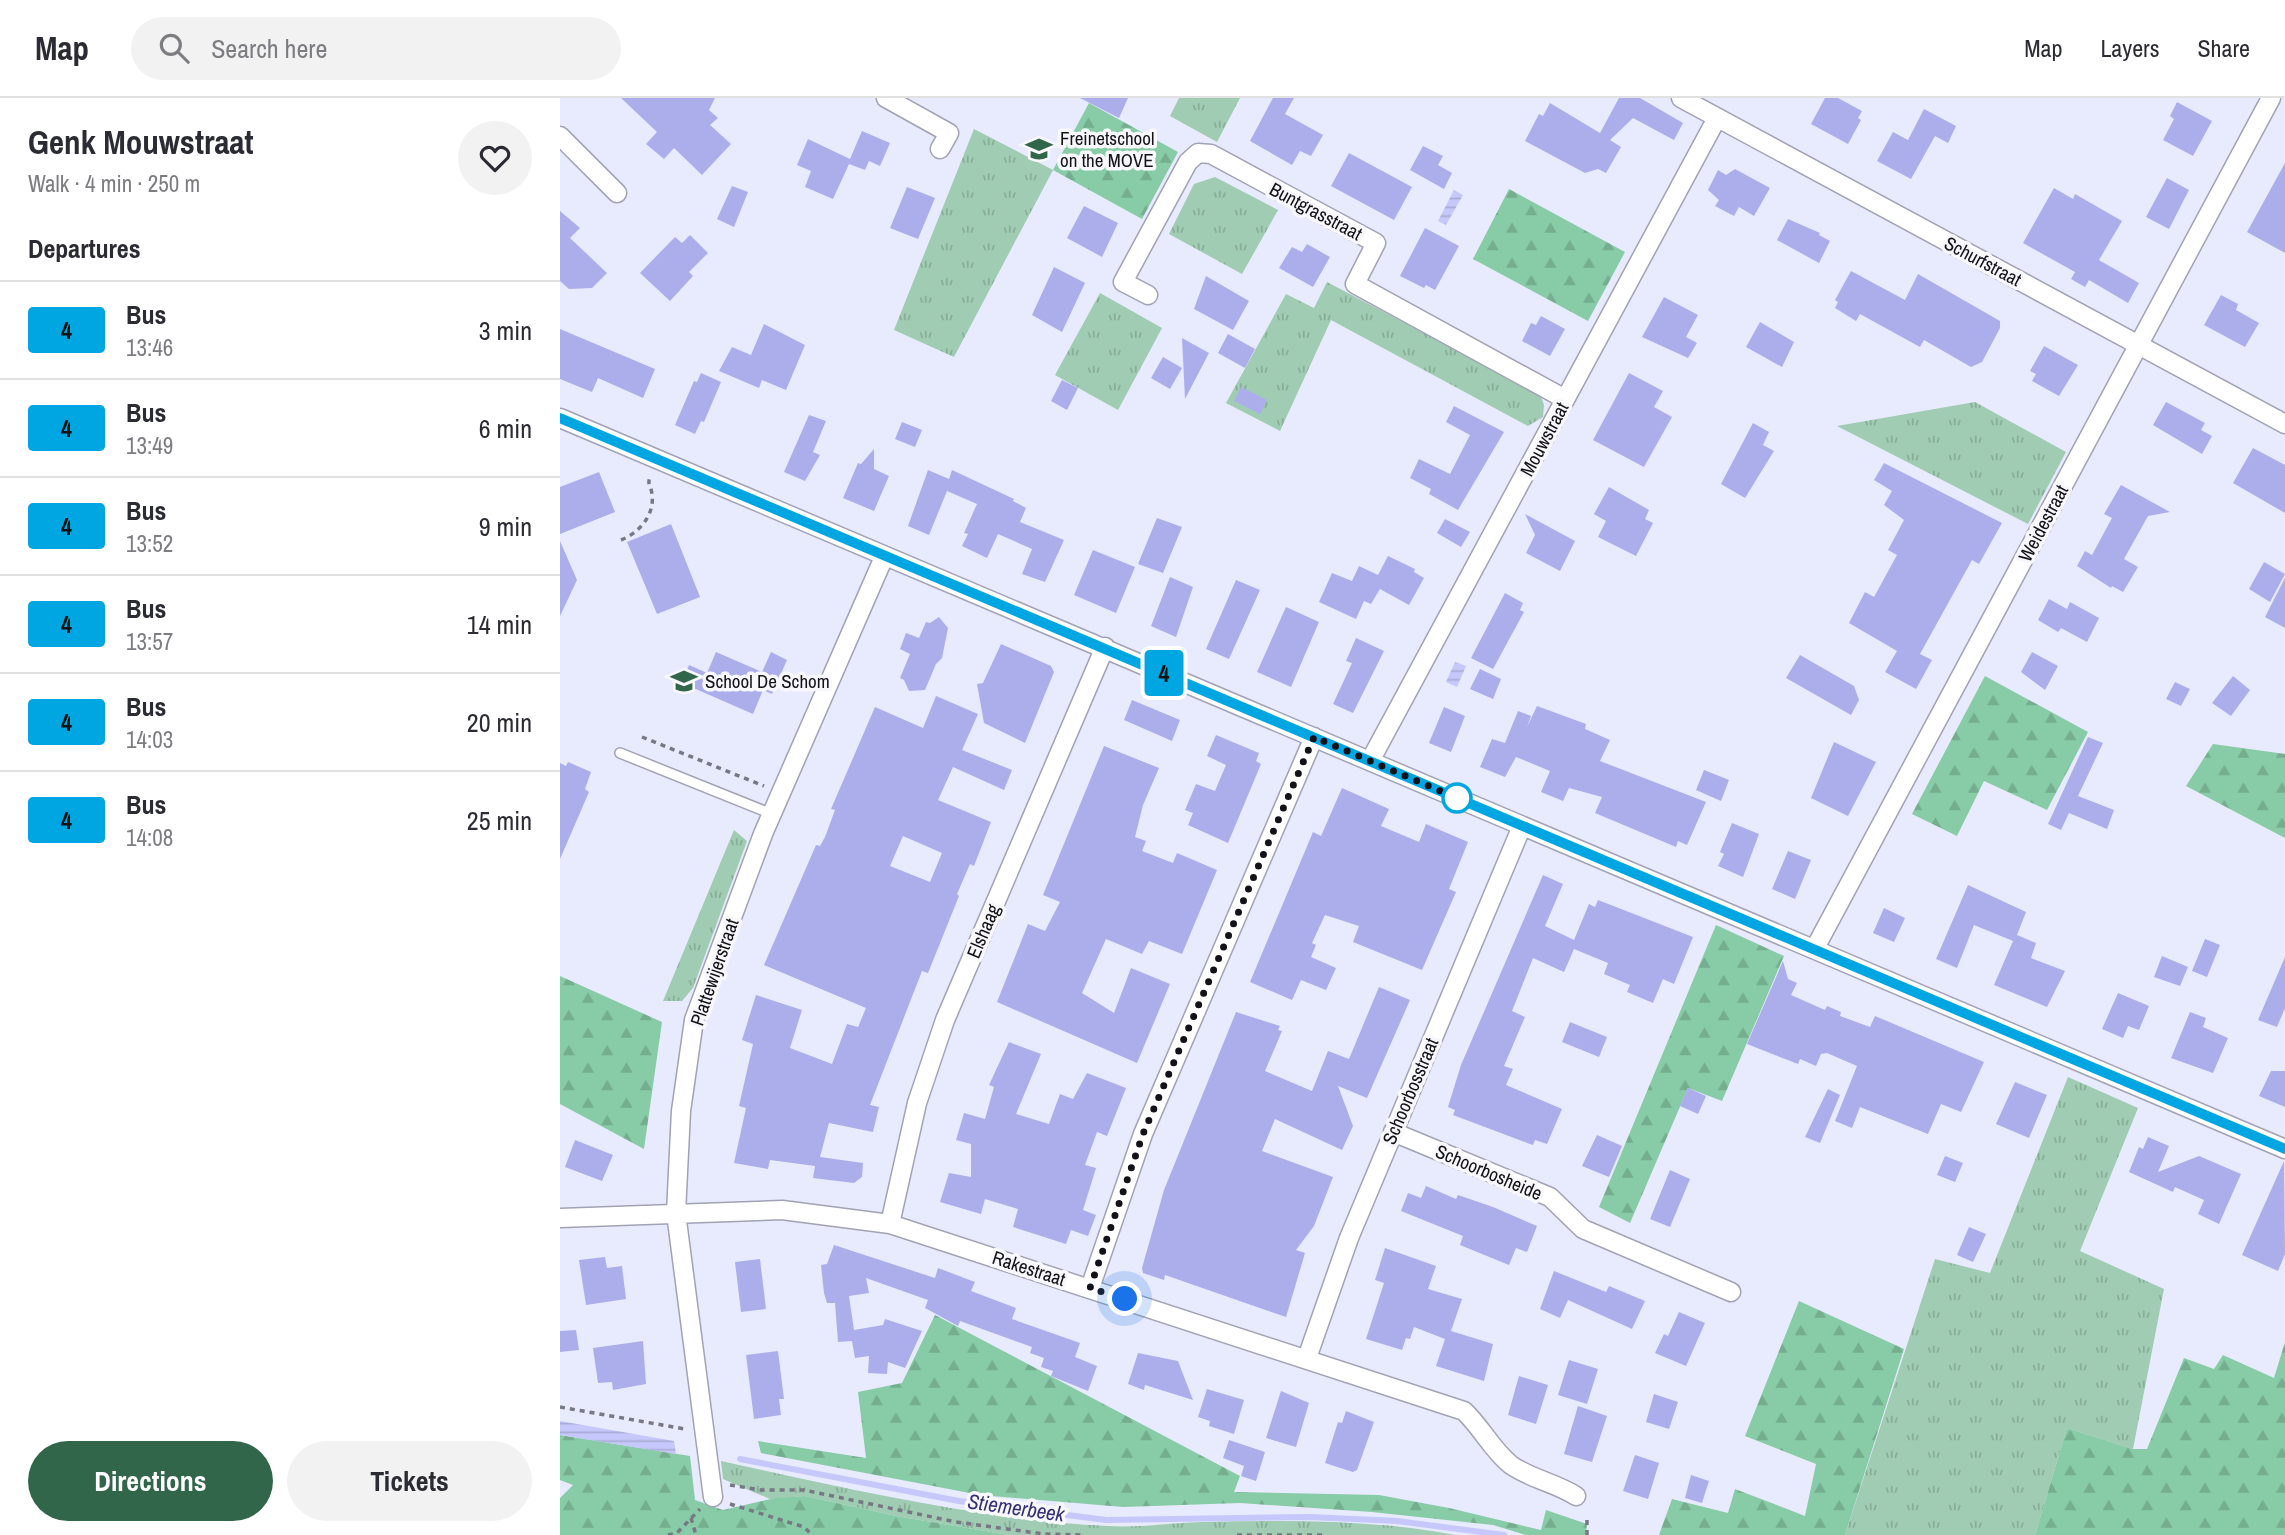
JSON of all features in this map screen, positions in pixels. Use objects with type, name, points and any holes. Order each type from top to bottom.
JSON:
[{"type":"street","points":[[886,98],[949,133],[940,149]]},
{"type":"street","name":"Schurfstraat","points":[[1681,98],[2285,424]]},
{"type":"street","name":"Weidestraat","points":[[1815,948],[2271,98]]},
{"type":"street","name":"Mouwstraat","points":[[1370,761],[1717,118]]},
{"type":"street","points":[[560,136],[617,193]]},
{"type":"street","name":"Buntgrasstraat","points":[[1147,295],[1122,282],[1188,162],[1198,153],[1210,154],[1376,243],[1355,284],[1565,399]]},
{"type":"street","points":[[560,418],[2285,1149]]},
{"type":"street","name":"Plattewijerstraat","points":[[717,1491],[704,1432],[676,1213],[681,1111],[694,1020],[772,814],[884,557]]},
{"type":"street","name":"Elshaag","points":[[890,1224],[917,1103],[945,1020],[1105,648]]},
{"type":"street","points":[[1090,1288],[1143,1134],[1314,737]]},
{"type":"street","name":"Schoorbosstraat","points":[[1307,1358],[1349,1238],[1522,826]]},
{"type":"street","name":"Schoorbosheide","points":[[1393,1132],[1550,1197],[1583,1229],[1731,1292]]},
{"type":"street","name":"Rakestraat","points":[[560,1218],[782,1210],[890,1224],[1464,1411],[1482,1428],[1495,1450],[1514,1466],[1576,1496]]},
{"type":"lane","points":[[620,753],[772,814]]},
{"type":"path","points":[[621,540],[634,535],[647,517],[652,494],[649,479]]},
{"type":"path","points":[[642,737],[757,783]]},
{"type":"path","points":[[560,1407],[704,1432]]},
{"type":"path","points":[[668,1535],[677,1533],[717,1491],[804,1490],[956,1522],[1044,1534],[1081,1535]]},
{"type":"path","points":[[717,1491],[804,1528],[812,1535]]},
{"type":"path","points":[[691,1518],[696,1535]]},
{"type":"path","points":[[1587,1518],[1587,1535]]},
{"type":"path","points":[[1237,1535],[1325,1535]]},
{"type":"green space","points":[[1179,98],[1240,98],[1217,142],[1170,116]]},
{"type":"green space","points":[[1089,103],[1178,152],[1142,219],[1053,170]]},
{"type":"green space","points":[[974,129],[1053,170],[954,357],[894,330]]},
{"type":"green space","points":[[1215,177],[1278,210],[1242,274],[1169,234],[1194,184]]},
{"type":"green space","points":[[1509,189],[1625,252],[1588,321],[1473,259]]},
{"type":"green space","points":[[1327,282],[1540,394],[1544,405],[1543,417],[1528,426],[1331,320],[1280,431],[1226,403],[1286,294],[1314,308]]},
{"type":"green space","points":[[1100,293],[1162,328],[1118,410],[1055,375]]},
{"type":"green space","points":[[1975,402],[2066,452],[2028,524],[1837,426]]},
{"type":"green space","points":[[1985,676],[2088,732],[2047,810],[1984,781],[1957,836],[1912,814]]},
{"type":"green space","points":[[2213,744],[2285,754],[2285,838],[2186,786]]},
{"type":"green space","points":[[734,830],[747,841],[693,988],[682,1001],[663,1001]]},
{"type":"green space","points":[[1716,925],[1784,956],[1722,1101],[1688,1088],[1630,1223],[1599,1207]]},
{"type":"green space","points":[[560,976],[662,1022],[644,1149],[560,1104]]},
{"type":"green space","points":[[2068,1077],[2138,1108],[2080,1251],[2164,1289],[2133,1449],[2067,1428],[2035,1535],[1845,1535],[1935,1259],[1990,1273]]},
{"type":"green space","points":[[1799,1301],[1904,1349],[1845,1535],[1659,1535],[1672,1499],[1728,1513],[1735,1489],[1805,1516],[1816,1464],[1745,1436]]},
{"type":"green space","points":[[935,1315],[1240,1476],[1234,1492],[1379,1495],[1541,1530],[1546,1510],[1587,1524],[1586,1535],[1526,1535],[1493,1525],[1372,1512],[1240,1503],[1123,1507],[980,1495],[761,1453],[758,1441],[866,1458],[858,1392],[902,1383]]},
{"type":"green space","points":[[2285,1342],[2285,1535],[2035,1535],[2067,1428],[2133,1449],[2147,1449],[2184,1358],[2214,1369],[2223,1355],[2274,1378]]},
{"type":"green space","points":[[560,1435],[690,1456],[695,1500],[723,1510],[775,1498],[805,1496],[896,1516],[1009,1535],[560,1535],[560,1498],[573,1485],[560,1480]]},
{"type":"green space","points":[[721,1461],[961,1510],[1058,1522],[1142,1526],[1202,1522],[1329,1522],[1392,1526],[1455,1535],[1009,1535],[896,1516],[805,1496],[770,1499],[723,1479]]},
{"type":"water","points":[[1454,190],[1463,195],[1446,225],[1438,221]]},
{"type":"water","points":[[1455,662],[1466,666],[1457,687],[1446,682]]},
{"type":"water","points":[[560,1421],[674,1441],[676,1454],[560,1435]]},
{"type":"building","points":[[621,98],[715,98],[709,110],[718,118],[710,125],[731,144],[702,175],[674,148],[664,159],[646,144],[657,132]]},
{"type":"building","points":[[1080,98],[1128,98],[1119,118]]},
{"type":"building","points":[[1273,98],[1294,98],[1285,114],[1323,135],[1311,156],[1300,151],[1292,165],[1250,141]]},
{"type":"building","points":[[1619,98],[1640,98],[1683,123],[1674,140],[1633,118],[1610,140],[1621,147],[1606,173],[1598,169],[1585,173],[1525,141],[1539,114],[1543,116],[1550,103],[1600,133]]},
{"type":"building","points":[[1825,98],[1838,98],[1862,111],[1858,118],[1861,120],[1848,144],[1811,124]]},
{"type":"building","points":[[2177,102],[2212,121],[2193,156],[2163,140],[2174,119],[2170,116]]},
{"type":"building","points":[[1924,109],[1956,126],[1948,143],[1935,136],[1911,179],[1877,161],[1893,132],[1908,140]]},
{"type":"building","points":[[862,131],[890,143],[880,166],[869,161],[865,170],[849,164],[833,199],[805,187],[811,171],[797,165],[808,139],[850,159]]},
{"type":"building","points":[[1423,146],[1443,156],[1438,165],[1452,173],[1444,189],[1410,170]]},
{"type":"building","points":[[1349,153],[1412,187],[1394,220],[1331,186]]},
{"type":"building","points":[[2285,163],[2285,253],[2247,232]]},
{"type":"building","points":[[1735,169],[1770,188],[1754,216],[1739,207],[1734,216],[1715,206],[1719,200],[1708,190],[1718,170],[1726,175]]},
{"type":"building","points":[[2167,178],[2189,190],[2169,229],[2146,217]]},
{"type":"building","points":[[732,186],[748,192],[734,227],[717,219]]},
{"type":"building","points":[[907,187],[935,198],[918,239],[890,228]]},
{"type":"building","points":[[2054,188],[2073,199],[2075,194],[2122,221],[2099,260],[2139,283],[2128,303],[2089,280],[2085,287],[2071,279],[2075,272],[2023,243]]},
{"type":"building","points":[[1084,206],[1118,223],[1102,257],[1067,238]]},
{"type":"building","points":[[560,211],[580,228],[570,238],[607,273],[592,288],[569,289],[560,281]]},
{"type":"building","points":[[1788,219],[1820,233],[1819,235],[1830,241],[1819,263],[1777,240]]},
{"type":"building","points":[[1425,228],[1459,246],[1435,290],[1426,285],[1424,288],[1400,276]]},
{"type":"building","points":[[690,235],[708,253],[689,272],[693,276],[670,301],[640,273],[675,237],[682,243]]},
{"type":"building","points":[[1307,244],[1330,257],[1313,287],[1279,268],[1292,247],[1302,252]]},
{"type":"building","points":[[1054,267],[1085,283],[1062,332],[1032,315]]},
{"type":"building","points":[[1851,271],[1905,300],[1918,274],[2000,321],[2000,328],[1982,362],[1971,367],[1924,340],[1920,347],[1860,314],[1856,321],[1835,308],[1838,302],[1835,300]]},
{"type":"building","points":[[1206,276],[1249,301],[1233,330],[1194,309]]},
{"type":"building","points":[[2221,295],[2238,304],[2236,310],[2259,323],[2245,347],[2204,325]]},
{"type":"building","points":[[1664,297],[1698,315],[1686,337],[1697,343],[1688,358],[1642,337]]},
{"type":"building","points":[[1541,316],[1565,329],[1550,356],[1522,341],[1531,323],[1536,325]]},
{"type":"building","points":[[1760,322],[1794,342],[1782,367],[1746,347]]},
{"type":"building","points":[[764,324],[805,345],[786,390],[762,380],[759,388],[719,371],[732,347],[751,355]]},
{"type":"building","points":[[560,329],[655,369],[643,398],[598,378],[592,392],[560,379]]},
{"type":"building","points":[[1228,334],[1255,349],[1245,368],[1218,353]]},
{"type":"building","points":[[1182,338],[1209,353],[1185,399]]},
{"type":"building","points":[[2044,346],[2078,365],[2059,396],[2032,381],[2036,374],[2030,371]]},
{"type":"building","points":[[1163,357],[1182,368],[1170,389],[1151,378]]},
{"type":"building","points":[[701,373],[721,382],[704,422],[701,421],[695,434],[675,425],[694,381],[697,382]]},
{"type":"building","points":[[1629,373],[1663,391],[1654,407],[1672,417],[1644,467],[1593,440]]},
{"type":"building","points":[[1062,380],[1078,388],[1067,410],[1051,401]]},
{"type":"building","points":[[1241,387],[1267,400],[1260,414],[1234,401]]},
{"type":"building","points":[[2166,402],[2205,423],[2201,430],[2212,436],[2202,454],[2153,425]]},
{"type":"building","points":[[1454,406],[1504,432],[1458,510],[1429,494],[1431,489],[1410,478],[1419,459],[1450,474],[1470,435],[1446,422]]},
{"type":"building","points":[[809,415],[826,421],[813,452],[820,455],[805,481],[784,472]]},
{"type":"building","points":[[902,422],[922,430],[915,447],[895,439]]},
{"type":"building","points":[[1753,423],[1769,432],[1763,445],[1774,451],[1745,498],[1721,484]]},
{"type":"building","points":[[2253,448],[2285,465],[2285,513],[2233,483]]},
{"type":"building","points":[[874,449],[874,469],[889,476],[874,511],[843,498],[858,463],[861,464]]},
{"type":"building","points":[[1884,463],[2002,523],[1979,564],[1972,560],[1920,654],[1932,660],[1916,689],[1885,672],[1897,651],[1849,623],[1865,592],[1874,597],[1897,555],[1888,550],[1904,520],[1884,505],[1892,491],[1874,480]]},
{"type":"building","points":[[928,470],[949,479],[952,470],[1014,499],[1013,501],[1026,508],[1020,522],[1064,540],[1045,582],[1022,574],[1032,549],[998,534],[987,558],[962,546],[968,534],[964,533],[977,504],[947,491],[929,535],[908,526]]},
{"type":"building","points":[[599,472],[615,512],[560,534],[560,487]]},
{"type":"building","points":[[2121,485],[2170,512],[2148,516],[2124,559],[2138,567],[2123,592],[2112,586],[2111,588],[2077,566],[2085,551],[2092,555],[2112,518],[2104,514]]},
{"type":"building","points":[[1609,487],[1649,510],[1645,519],[1653,523],[1636,556],[1598,537],[1606,521],[1594,514]]},
{"type":"building","points":[[1525,514],[1575,541],[1560,571],[1526,553],[1535,535]]},
{"type":"building","points":[[1157,518],[1182,527],[1163,573],[1138,564]]},
{"type":"building","points":[[1445,519],[1470,532],[1461,547],[1437,533]]},
{"type":"building","points":[[671,524],[700,597],[657,614],[627,542]]},
{"type":"building","points":[[560,541],[577,580],[560,616]]},
{"type":"building","points":[[1093,550],[1135,567],[1116,613],[1074,595]]},
{"type":"building","points":[[1388,556],[1415,569],[1414,572],[1424,578],[1409,605],[1380,589],[1371,604],[1364,601],[1356,619],[1319,602],[1332,573],[1352,581],[1359,566],[1378,575]]},
{"type":"building","points":[[2264,562],[2285,574],[2270,602],[2249,589]]},
{"type":"building","points":[[1170,577],[1193,587],[1176,637],[1151,626]]},
{"type":"building","points":[[2285,578],[2285,628],[2265,617]]},
{"type":"building","points":[[1236,580],[1260,590],[1229,659],[1206,649]]},
{"type":"building","points":[[1505,593],[1523,603],[1520,610],[1524,612],[1493,669],[1471,658]]},
{"type":"building","points":[[2049,599],[2067,609],[2070,602],[2099,618],[2087,642],[2061,628],[2058,632],[2038,620]]},
{"type":"building","points":[[1286,607],[1319,622],[1291,687],[1257,672]]},
{"type":"building","points":[[939,617],[948,628],[942,658],[936,664],[925,690],[909,691],[904,680],[900,678],[910,654],[900,649],[906,633],[919,638],[926,622],[930,623]]},
{"type":"building","points":[[1356,638],[1384,651],[1353,713],[1333,704],[1352,663],[1346,661]]},
{"type":"building","points":[[1001,644],[1051,666],[1054,672],[1025,743],[984,723],[977,684],[983,683]]},
{"type":"building","points":[[716,652],[762,672],[771,652],[787,660],[772,694],[763,690],[753,714],[682,683],[689,665],[707,673]]},
{"type":"building","points":[[2032,652],[2058,666],[2045,690],[2021,672]]},
{"type":"building","points":[[1800,655],[1854,686],[1859,700],[1851,715],[1786,678]]},
{"type":"building","points":[[1480,669],[1501,679],[1493,699],[1470,689]]},
{"type":"building","points":[[2233,676],[2250,690],[2231,716],[2212,703]]},
{"type":"building","points":[[2175,682],[2190,689],[2181,706],[2166,699]]},
{"type":"building","points":[[936,696],[978,714],[962,750],[1012,770],[1004,790],[953,767],[938,800],[991,822],[974,866],[970,864],[957,894],[959,896],[928,973],[922,971],[870,1105],[879,1107],[873,1132],[829,1123],[820,1157],[863,1163],[862,1177],[854,1183],[813,1178],[815,1166],[770,1160],[768,1169],[734,1163],[746,1108],[739,1106],[753,1044],[742,1040],[756,995],[802,1010],[790,1048],[832,1064],[847,1024],[858,1027],[866,1008],[764,965],[816,845],[820,846],[825,837],[835,810],[831,809],[875,707],[923,728]],"holes":[[[903,836],[942,853],[930,882],[890,866]]]},
{"type":"building","points":[[1132,700],[1180,720],[1172,741],[1124,720]]},
{"type":"building","points":[[1537,706],[1586,724],[1585,729],[1610,740],[1600,761],[1706,802],[1687,845],[1678,841],[1676,847],[1595,813],[1602,797],[1569,788],[1563,801],[1541,792],[1550,771],[1516,757],[1505,777],[1480,767],[1492,739],[1505,743],[1518,711],[1531,716],[1527,727]]},
{"type":"building","points":[[1444,707],[1465,716],[1451,752],[1429,743]]},
{"type":"building","points":[[1216,735],[1259,753],[1256,761],[1261,764],[1228,843],[1188,825],[1193,813],[1185,810],[1196,784],[1215,791],[1226,765],[1207,756]]},
{"type":"building","points":[[2088,737],[2103,743],[2078,796],[2114,810],[2107,829],[2069,813],[2061,830],[2048,824]]},
{"type":"building","points":[[1834,742],[1876,762],[1848,816],[1811,798]]},
{"type":"building","points":[[1104,746],[1159,768],[1143,805],[1135,837],[1146,841],[1142,851],[1173,863],[1177,853],[1217,870],[1182,954],[1149,941],[1142,954],[1106,939],[1082,993],[1114,1013],[1131,968],[1170,984],[1137,1063],[997,1002],[1028,924],[1045,931],[1060,902],[1043,895]]},
{"type":"building","points":[[568,762],[591,772],[585,789],[589,792],[560,859],[560,763],[566,766]]},
{"type":"building","points":[[1704,770],[1729,780],[1721,801],[1696,790]]},
{"type":"building","points":[[1342,788],[1389,809],[1381,826],[1419,842],[1426,824],[1468,842],[1449,889],[1456,892],[1422,970],[1353,942],[1359,926],[1325,915],[1312,943],[1316,945],[1311,957],[1336,968],[1326,990],[1301,980],[1292,1000],[1250,982],[1313,832],[1321,836]]},
{"type":"building","points":[[1732,823],[1759,834],[1743,877],[1718,866],[1724,854],[1720,852]]},
{"type":"building","points":[[1788,851],[1811,860],[1795,899],[1772,889]]},
{"type":"building","points":[[1543,875],[1563,884],[1545,926],[1574,940],[1589,904],[1595,907],[1598,900],[1693,937],[1674,984],[1663,979],[1653,1003],[1627,992],[1630,985],[1604,974],[1608,963],[1574,949],[1564,972],[1533,958],[1512,1011],[1525,1017],[1504,1066],[1513,1069],[1506,1085],[1562,1109],[1547,1144],[1535,1140],[1533,1145],[1453,1115],[1455,1110],[1448,1107],[1461,1065]]},
{"type":"building","points":[[1968,885],[2026,912],[2017,935],[2036,943],[2031,958],[2065,971],[2047,1007],[1994,985],[2013,941],[1974,925],[1957,968],[1936,959]]},
{"type":"building","points":[[1884,908],[1905,918],[1894,942],[1873,933]]},
{"type":"building","points":[[2205,939],[2220,945],[2207,977],[2192,971]]},
{"type":"building","points":[[2162,956],[2188,967],[2180,986],[2154,977]]},
{"type":"building","points":[[2285,957],[2285,1008],[2277,1027],[2258,1020]]},
{"type":"building","points":[[1783,961],[1788,979],[1797,983],[1791,995],[1825,1010],[1827,1006],[1841,1012],[1840,1016],[1870,1027],[1875,1016],[1984,1062],[1961,1112],[1941,1104],[1928,1134],[1860,1107],[1852,1128],[1835,1121],[1857,1066],[1827,1053],[1821,1054],[1816,1066],[1800,1059],[1798,1064],[1747,1044]]},
{"type":"building","points":[[1379,987],[1410,1000],[1367,1098],[1338,1086],[1353,1126],[1342,1150],[1275,1119],[1262,1151],[1333,1177],[1314,1226],[1296,1250],[1305,1253],[1286,1317],[1165,1275],[1164,1280],[1143,1273],[1142,1268],[1164,1190],[1236,1012],[1280,1026],[1278,1030],[1282,1031],[1265,1071],[1312,1091],[1328,1051],[1349,1059]]},
{"type":"building","points":[[2118,993],[2149,1006],[2139,1030],[2128,1026],[2123,1038],[2102,1029]]},
{"type":"building","points":[[2190,1012],[2206,1018],[2203,1027],[2228,1038],[2213,1073],[2171,1058]]},
{"type":"building","points":[[1570,1022],[1607,1037],[1599,1057],[1562,1042]]},
{"type":"building","points":[[1009,1042],[1041,1054],[1016,1114],[1049,1124],[1060,1094],[1073,1099],[1087,1073],[1126,1088],[1107,1136],[1097,1132],[1085,1165],[1096,1168],[1083,1210],[1096,1215],[1088,1236],[1071,1230],[1066,1244],[1013,1227],[1018,1209],[985,1199],[981,1214],[940,1202],[949,1173],[971,1177],[971,1144],[956,1140],[964,1113],[985,1119],[994,1087],[989,1085]]},
{"type":"building","points":[[2271,1071],[2285,1071],[2285,1107],[2259,1096]]},
{"type":"building","points":[[2015,1082],[2047,1095],[2029,1138],[1996,1124]]},
{"type":"building","points":[[1688,1088],[1706,1096],[1698,1114],[1680,1106]]},
{"type":"building","points":[[1828,1089],[1840,1095],[1820,1143],[1805,1137]]},
{"type":"building","points":[[1597,1135],[1622,1146],[1609,1177],[1582,1166]]},
{"type":"building","points":[[2148,1137],[2169,1146],[2158,1172],[2199,1156],[2241,1174],[2219,1224],[2198,1214],[2204,1200],[2175,1187],[2173,1192],[2129,1172],[2139,1147],[2143,1149]]},
{"type":"building","points":[[575,1140],[613,1155],[602,1181],[565,1167]]},
{"type":"building","points":[[1945,1156],[1963,1163],[1955,1182],[1937,1175]]},
{"type":"building","points":[[2284,1161],[2285,1254],[2278,1271],[2242,1255]]},
{"type":"building","points":[[1670,1170],[1690,1179],[1670,1227],[1650,1219]]},
{"type":"building","points":[[1426,1186],[1456,1199],[1458,1195],[1493,1207],[1537,1226],[1527,1252],[1516,1248],[1509,1265],[1460,1245],[1463,1236],[1401,1211],[1408,1193],[1421,1198]]},
{"type":"building","points":[[1969,1227],[1986,1234],[1973,1262],[1957,1255]]},
{"type":"building","points":[[834,1245],[935,1278],[938,1268],[975,1282],[971,1291],[1016,1308],[1012,1319],[1080,1343],[1075,1357],[1097,1366],[1088,1391],[1051,1376],[1053,1371],[1041,1367],[1044,1358],[1030,1353],[1032,1347],[960,1321],[958,1326],[925,1308],[928,1300],[866,1278],[869,1293],[849,1296],[854,1330],[883,1325],[885,1319],[922,1331],[905,1368],[888,1362],[887,1374],[868,1373],[869,1356],[855,1358],[852,1341],[838,1342],[835,1303],[827,1303],[824,1293],[821,1265],[827,1264]]},
{"type":"building","points":[[1385,1248],[1436,1266],[1428,1289],[1462,1299],[1451,1331],[1493,1344],[1484,1381],[1436,1366],[1445,1339],[1414,1327],[1402,1350],[1366,1339],[1384,1283],[1375,1280]]},
{"type":"building","points":[[605,1257],[607,1268],[622,1266],[626,1299],[586,1305],[579,1260]]},
{"type":"building","points":[[760,1259],[766,1309],[741,1312],[735,1262]]},
{"type":"building","points":[[1554,1271],[1606,1292],[1609,1286],[1645,1301],[1632,1329],[1568,1300],[1560,1318],[1540,1309]]},
{"type":"building","points":[[1679,1312],[1705,1323],[1686,1366],[1655,1353],[1664,1334],[1668,1336]]},
{"type":"building","points":[[576,1330],[579,1350],[560,1352],[560,1331]]},
{"type":"building","points":[[643,1341],[646,1384],[613,1390],[612,1382],[598,1383],[593,1348]]},
{"type":"building","points":[[778,1351],[784,1399],[779,1399],[781,1415],[754,1419],[746,1355]]},
{"type":"building","points":[[1138,1353],[1178,1361],[1193,1400],[1145,1385],[1144,1390],[1128,1384]]},
{"type":"building","points":[[1569,1360],[1598,1369],[1587,1404],[1558,1395]]},
{"type":"building","points":[[1519,1376],[1548,1385],[1536,1424],[1508,1415]]},
{"type":"building","points":[[1207,1389],[1244,1400],[1234,1434],[1209,1426],[1210,1421],[1198,1417]]},
{"type":"building","points":[[1281,1391],[1309,1403],[1296,1447],[1266,1438]]},
{"type":"building","points":[[1654,1394],[1678,1402],[1669,1429],[1646,1422]]},
{"type":"building","points":[[1578,1406],[1607,1416],[1592,1462],[1564,1454]]},
{"type":"building","points":[[1346,1411],[1374,1422],[1357,1470],[1353,1472],[1325,1463],[1338,1422],[1342,1423]]},
{"type":"building","points":[[1229,1440],[1265,1452],[1256,1481],[1241,1476],[1244,1466],[1223,1458]]},
{"type":"building","points":[[1635,1455],[1659,1463],[1648,1499],[1623,1491]]},
{"type":"building","points":[[1691,1475],[1709,1481],[1702,1503],[1685,1498]]},
{"type":"waterway","name":"Stiemerbeek","points":[[740,1459],[959,1501],[1106,1520],[1310,1517],[1397,1521],[1504,1535]]},
{"type":"bus line","name":"4","points":[[560,418],[2285,1149]]},
{"type":"place","name":"Freinetschool on the MOVE","points":[[1039,149]]},
{"type":"place","name":"School De Schom","points":[[684,681]]},
{"type":"route","points":[[1125,1299],[1090,1288],[1143,1134],[1314,737],[1457,798]]}]
